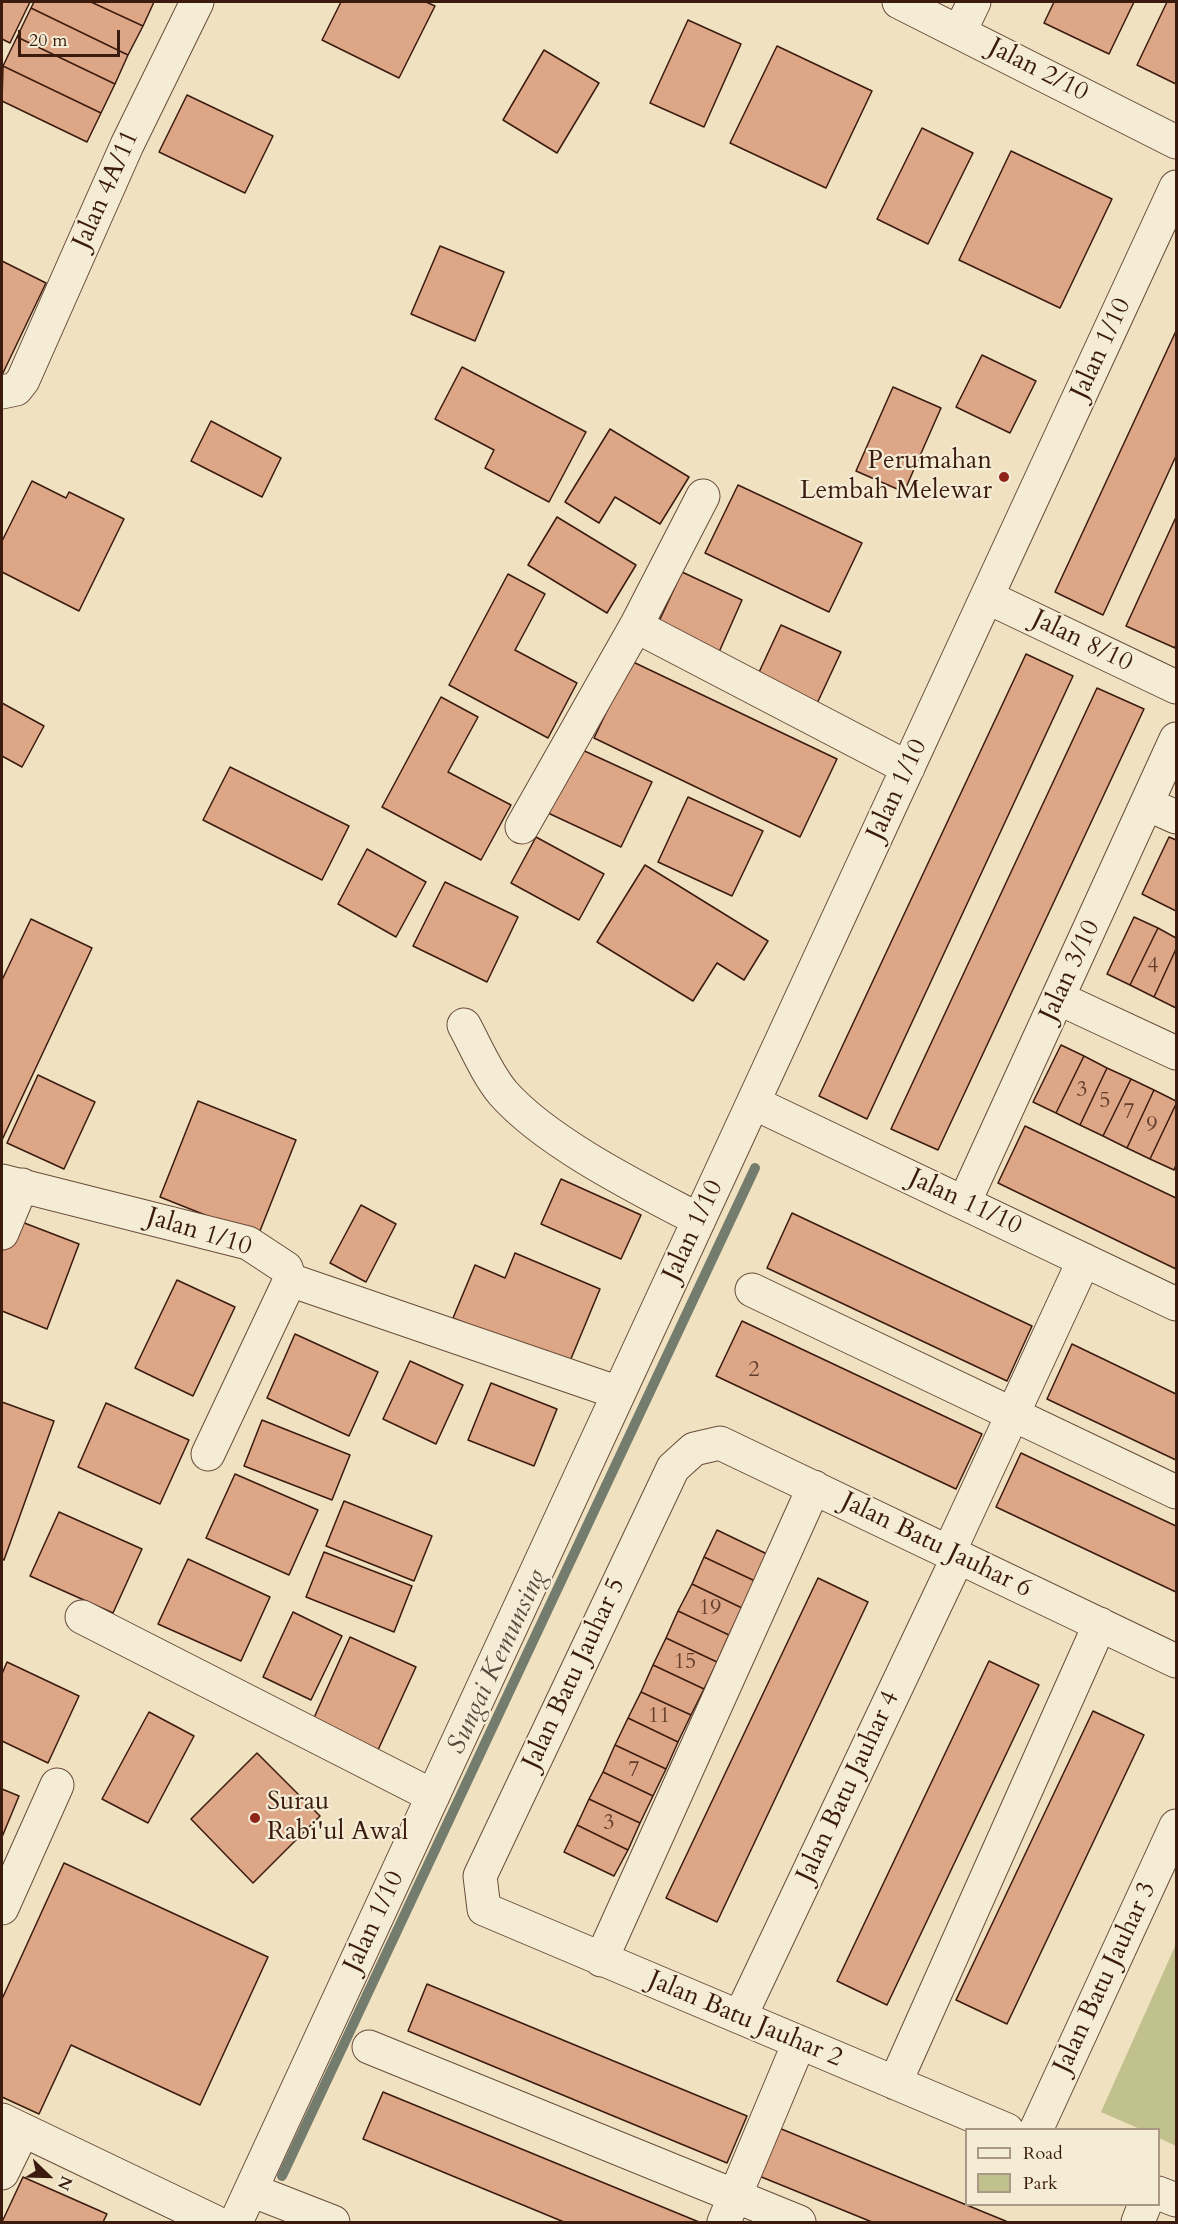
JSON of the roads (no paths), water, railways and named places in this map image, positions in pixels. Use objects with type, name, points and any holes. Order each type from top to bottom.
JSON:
[{"type":"street","name":"Jalan 4A/11","points":[[12,386],[197,2]]},
{"type":"street","name":"Jalan 2/10","points":[[898,2],[960,31],[1176,142]]},
{"type":"street","points":[[960,31],[974,2]]},
{"type":"street","name":"Jalan 1/10","points":[[236,2223],[1176,187]]},
{"type":"street","points":[[522,827],[636,626],[703,496]]},
{"type":"street","name":"Jalan 8/10","points":[[987,597],[1176,687]]},
{"type":"street","points":[[636,626],[908,768]]},
{"type":"street","name":"Jalan 3/10","points":[[964,1203],[1176,739]]},
{"type":"street","points":[[1147,804],[1176,817]]},
{"type":"street","points":[[1058,998],[1176,1053]]},
{"type":"street","points":[[464,1025],[502,1091],[527,1116],[625,1181],[699,1220]]},
{"type":"street","name":"Jalan 11/10","points":[[754,1103],[1176,1304]]},
{"type":"street","points":[[2,1233],[12,1183]]},
{"type":"street","name":"Jalan 1/10","points":[[12,1183],[248,1244],[286,1268],[290,1280],[619,1393]]},
{"type":"street","name":"Jalan Batu Jauhar 4","points":[[740,2017],[954,1554],[1011,1414],[1084,1260]]},
{"type":"street","points":[[208,1454],[290,1280]]},
{"type":"street","points":[[752,1290],[1176,1492]]},
{"type":"street","name":"Jalan Batu Jauhar 6","points":[[694,1449],[720,1443],[1176,1661]]},
{"type":"street","name":"Jalan Batu Jauhar 5","points":[[484,1909],[480,1876],[673,1468],[694,1449]]},
{"type":"street","points":[[601,1960],[814,1487]]},
{"type":"street","points":[[82,1617],[433,1796]]},
{"type":"street","points":[[895,2083],[1100,1624]]},
{"type":"street","points":[[2,1908],[57,1785]]},
{"type":"street","name":"Jalan Batu Jauhar 3","points":[[1037,2128],[1176,1826]]},
{"type":"street","name":"Jalan Batu Jauhar 2","points":[[484,1909],[1002,2128]]},
{"type":"street","points":[[730,2210],[799,2043]]},
{"type":"street","points":[[369,2047],[730,2210],[798,2223]]},
{"type":"street","points":[[2,2173],[12,2125],[215,2223]]},
{"type":"street","points":[[251,2190],[333,2223]]},
{"type":"street","points":[[1160,2194],[1176,2200]]},
{"type":"street","points":[[1138,2223],[1145,2206]]},
{"type":"waterway","name":"Sungai Kemunsing","points":[[282,2176],[755,1168]]},
{"type":"place","name":"Perumahan Lembah Melewar","points":[[1004,477]]},
{"type":"place","name":"Surau Rabi'ul Awal","points":[[255,1818]]}]
